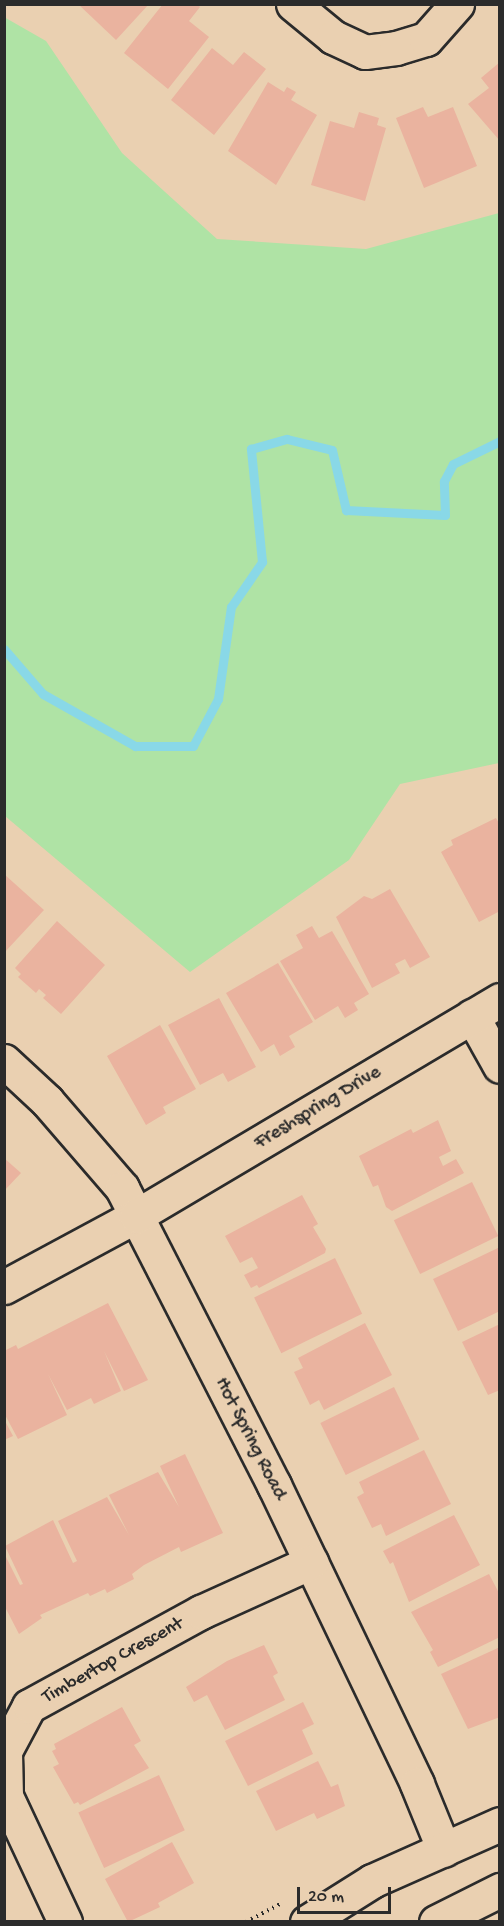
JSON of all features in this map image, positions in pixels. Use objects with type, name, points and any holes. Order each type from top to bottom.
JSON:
[{"type":"street","points":[[293,4],[333,37],[365,51],[396,48],[426,39],[457,4]]},
{"type":"street","name":"Freshspring Drive","points":[[136,1216],[500,1000]]},
{"type":"street","points":[[472,1016],[500,1066]]},
{"type":"street","name":"Hot Spring Road","points":[[4,1061],[47,1101],[122,1188],[311,1562],[417,1784],[444,1850]]},
{"type":"street","points":[[4,1287],[136,1216]]},
{"type":"street","name":"Timbertop Crescent","points":[[65,1922],[6,1796],[5,1751],[29,1706],[201,1612],[311,1562]]},
{"type":"street","points":[[307,1922],[372,1881],[500,1824]]},
{"type":"street","points":[[436,1922],[500,1890]]},
{"type":"green space","points":[[4,17],[46,41],[122,153],[217,239],[366,249],[499,213],[499,763],[400,784],[349,860],[190,972],[5,816]]},
{"type":"building","points":[[78,4],[149,4],[116,40]]},
{"type":"building","points":[[163,4],[197,4],[200,7],[189,21],[209,37],[168,89],[124,53]]},
{"type":"building","points":[[212,48],[233,65],[244,52],[266,69],[214,135],[171,100]]},
{"type":"building","points":[[500,62],[500,141],[468,104],[489,88],[481,78]]},
{"type":"building","points":[[268,82],[284,92],[287,87],[296,92],[291,100],[317,115],[276,185],[228,151]]},
{"type":"building","points":[[423,107],[428,117],[453,107],[477,166],[424,188],[396,118]]},
{"type":"building","points":[[359,112],[379,118],[377,125],[386,128],[365,201],[311,185],[330,121],[354,128]]},
{"type":"building","points":[[496,818],[500,825],[500,911],[479,922],[441,852],[453,845],[451,840]]},
{"type":"building","points":[[4,874],[44,910],[4,953]]},
{"type":"building","points":[[390,889],[430,957],[410,968],[405,959],[395,964],[400,973],[372,988],[336,917],[364,896],[372,899]]},
{"type":"building","points":[[57,921],[105,965],[61,1014],[43,998],[46,995],[39,989],[36,993],[18,977],[21,974],[15,968]]},
{"type":"building","points":[[312,926],[319,938],[332,931],[369,994],[354,1003],[358,1010],[345,1018],[338,1006],[315,1020],[280,961],[303,948],[296,935]]},
{"type":"building","points":[[278,963],[313,1022],[289,1036],[295,1047],[280,1056],[274,1044],[261,1052],[226,993]]},
{"type":"building","points":[[219,998],[256,1067],[228,1082],[223,1073],[200,1085],[168,1025]]},
{"type":"building","points":[[160,1025],[196,1089],[163,1107],[166,1113],[146,1125],[107,1056]]},
{"type":"building","points":[[438,1120],[451,1151],[439,1157],[443,1166],[456,1159],[464,1173],[392,1211],[386,1207],[378,1185],[373,1187],[359,1156],[411,1129],[413,1133]]},
{"type":"building","points":[[4,1158],[21,1173],[4,1191]]},
{"type":"building","points":[[472,1182],[498,1236],[420,1274],[394,1220]]},
{"type":"building","points":[[302,1195],[318,1224],[313,1227],[326,1249],[325,1253],[259,1288],[257,1285],[251,1288],[244,1275],[258,1268],[252,1257],[240,1263],[225,1236]]},
{"type":"building","points":[[500,1247],[500,1311],[458,1331],[433,1279]]},
{"type":"building","points":[[335,1258],[362,1314],[281,1353],[254,1297]]},
{"type":"building","points":[[108,1303],[148,1380],[124,1391],[104,1351],[121,1391],[94,1404],[91,1398],[67,1410],[48,1374],[67,1415],[18,1439],[4,1413],[4,1351],[16,1345],[18,1349]]},
{"type":"building","points":[[365,1323],[392,1375],[324,1410],[319,1400],[310,1405],[294,1372],[303,1368],[298,1358]]},
{"type":"building","points":[[500,1324],[500,1390],[488,1395],[462,1342]]},
{"type":"building","points":[[394,1387],[419,1439],[346,1475],[320,1423]]},
{"type":"building","points":[[4,1419],[13,1436],[4,1440]]},
{"type":"building","points":[[424,1450],[451,1504],[386,1536],[381,1524],[372,1528],[357,1497],[364,1493],[359,1482]]},
{"type":"building","points":[[185,1454],[223,1533],[181,1552],[179,1547],[144,1565],[132,1574],[134,1579],[107,1593],[105,1589],[90,1596],[88,1593],[40,1615],[42,1618],[19,1634],[4,1605],[4,1553],[20,1585],[23,1584],[5,1546],[53,1520],[73,1563],[77,1561],[58,1521],[107,1497],[129,1535],[109,1495],[158,1472],[179,1507],[160,1466]]},
{"type":"building","points":[[454,1515],[480,1565],[409,1602],[393,1562],[390,1564],[383,1551]]},
{"type":"building","points":[[489,1574],[500,1595],[500,1637],[438,1667],[430,1652],[433,1650],[411,1612]]},
{"type":"building","points":[[264,1645],[278,1673],[273,1676],[285,1700],[225,1730],[207,1695],[194,1702],[186,1687],[227,1661]]},
{"type":"building","points":[[500,1647],[500,1717],[468,1729],[441,1674]]},
{"type":"building","points":[[303,1702],[314,1724],[302,1730],[313,1754],[248,1786],[225,1741]]},
{"type":"building","points":[[122,1707],[141,1741],[134,1745],[149,1768],[80,1805],[78,1802],[74,1804],[53,1767],[59,1764],[52,1751],[56,1749],[54,1744]]},
{"type":"building","points":[[318,1761],[331,1787],[338,1784],[345,1806],[317,1819],[314,1813],[276,1831],[256,1791]]},
{"type":"building","points":[[159,1775],[185,1830],[104,1868],[78,1813]]},
{"type":"building","points":[[172,1842],[194,1883],[158,1903],[160,1907],[128,1922],[105,1879]]},
{"type":"waterway","points":[[4,649],[43,694],[135,746],[193,746],[218,699],[231,607],[262,562],[251,449],[287,439],[332,450],[346,510],[445,515],[444,481],[453,464],[500,441]]}]
